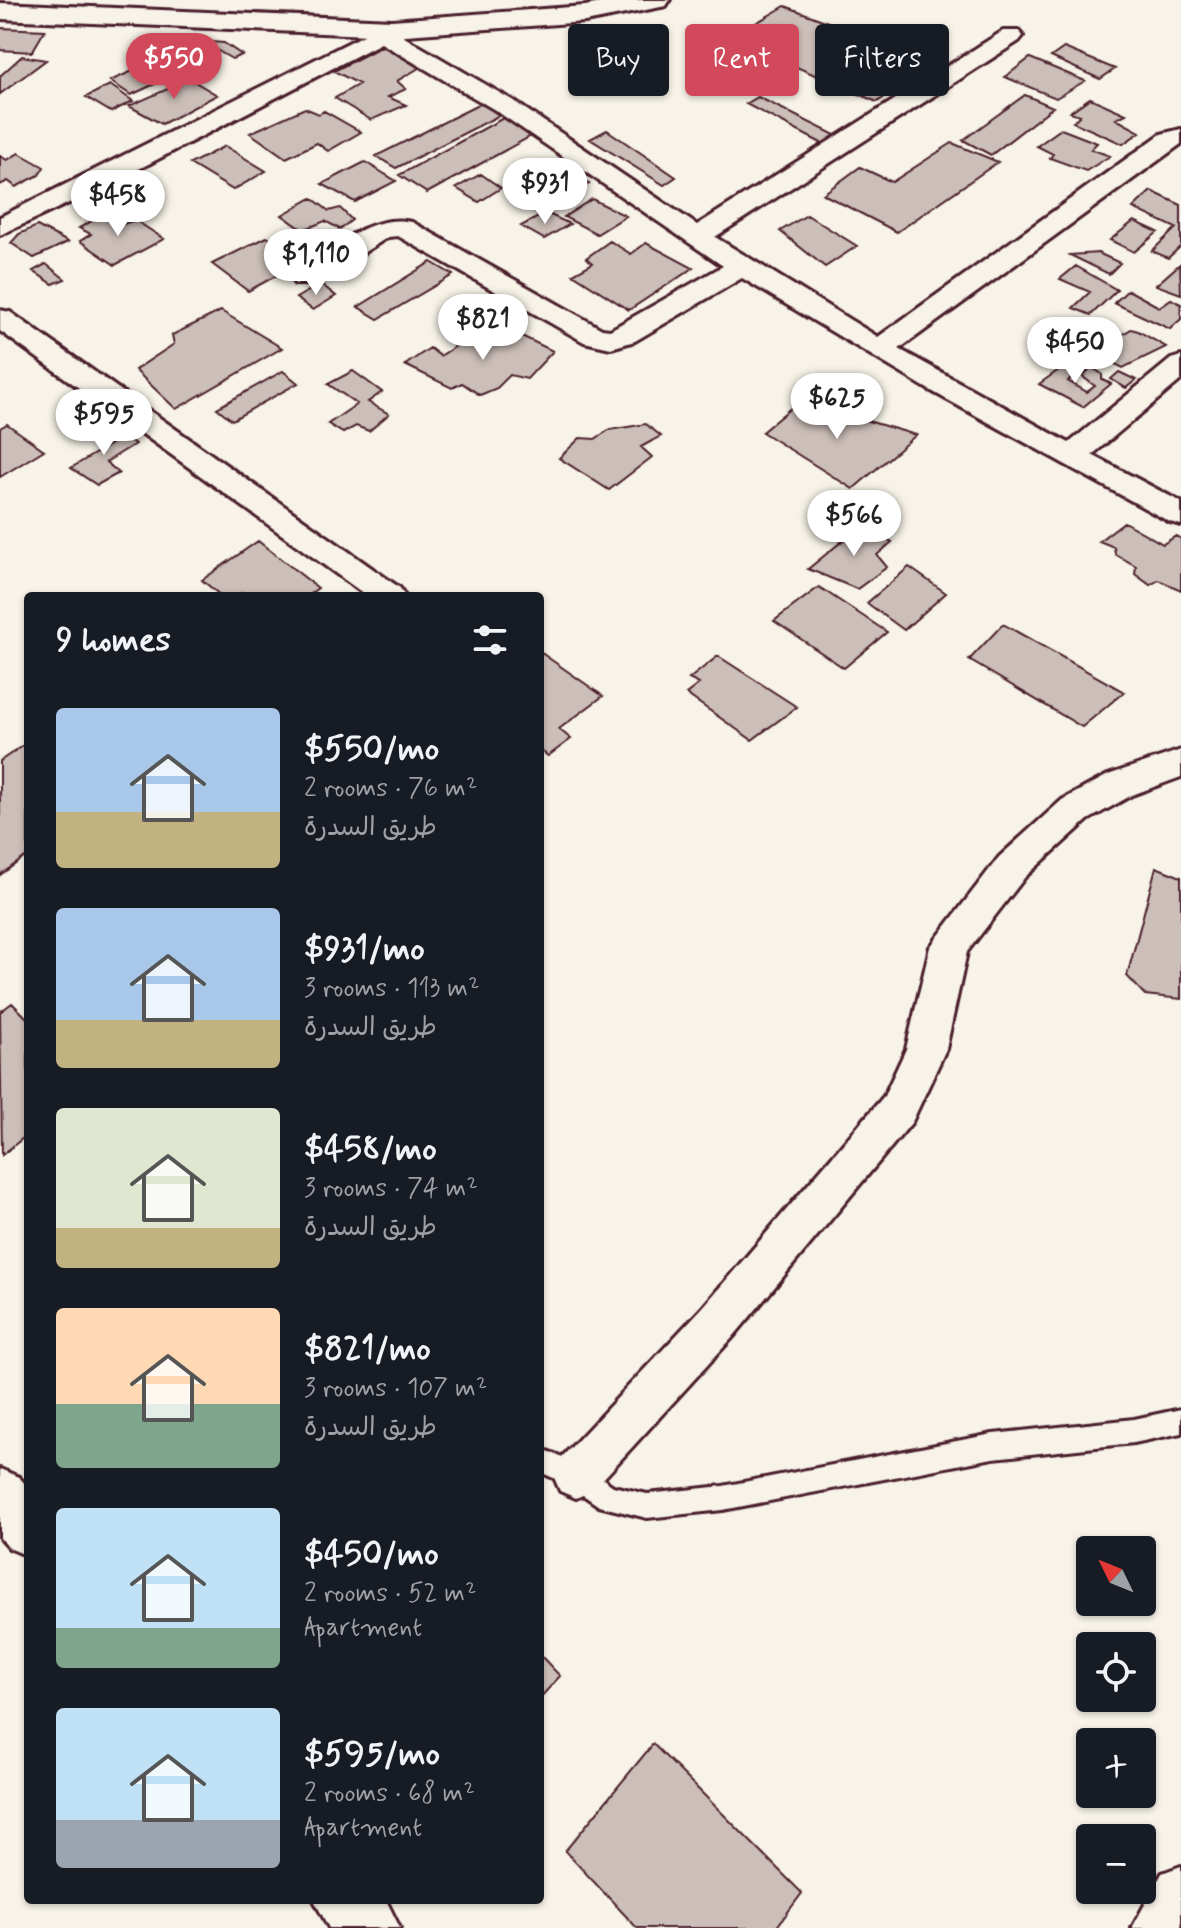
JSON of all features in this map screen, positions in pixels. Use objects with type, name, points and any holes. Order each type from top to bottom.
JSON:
[{"type":"main road","points":[[0,11],[387,31],[585,14],[657,0]]},
{"type":"main road","points":[[348,1904],[369,1928]]},
{"type":"street","points":[[0,227],[101,179],[387,31],[478,87],[742,266],[959,396],[1181,515]]},
{"type":"street","points":[[697,237],[1011,36]]},
{"type":"street","points":[[880,349],[1170,139],[1181,136]]},
{"type":"street","points":[[305,278],[381,230],[403,228],[594,336],[611,339],[625,335],[742,266]]},
{"type":"street","points":[[0,318],[383,592]]},
{"type":"street","points":[[1072,456],[1181,365]]},
{"type":"street","points":[[558,1467],[718,1322],[898,1109],[926,1049],[949,947],[1012,867],[1075,810],[1120,785],[1181,763]]},
{"type":"street","points":[[1159,1928],[1181,1892]]},
{"type":"lane","points":[[558,1467],[608,1497],[647,1506],[723,1498],[993,1446],[1134,1431],[1181,1421]]},
{"type":"building","points":[[785,6],[833,24],[815,24],[815,75],[799,68],[799,24],[754,24]]},
{"type":"building","points":[[0,28],[45,30],[32,52],[0,50]]},
{"type":"building","points":[[197,41],[224,43],[242,55],[232,59],[218,51],[195,61],[177,51]]},
{"type":"building","points":[[384,45],[419,68],[397,81],[406,89],[388,97],[406,105],[371,120],[335,98],[359,84],[334,71]]},
{"type":"building","points":[[1064,48],[1115,69],[1100,79],[1051,57]]},
{"type":"building","points":[[22,56],[46,60],[0,94],[0,76]]},
{"type":"building","points":[[1030,58],[1085,81],[1056,98],[1005,77]]},
{"type":"building","points":[[151,63],[172,76],[131,95],[110,81]]},
{"type":"building","points":[[190,79],[217,95],[162,124],[129,106]]},
{"type":"building","points":[[110,85],[133,101],[111,112],[86,97]]},
{"type":"building","points":[[1025,95],[1053,107],[991,155],[963,140]]},
{"type":"building","points":[[863,96],[886,96],[877,102]]},
{"type":"building","points":[[758,97],[837,136],[823,144],[746,104]]},
{"type":"building","points":[[1090,98],[1126,114],[1116,119],[1140,132],[1123,144],[1073,122],[1080,115],[1070,112]]},
{"type":"building","points":[[482,103],[502,114],[396,168],[376,156]]},
{"type":"building","points":[[305,108],[319,114],[324,111],[361,132],[328,151],[317,143],[286,158],[250,133]]},
{"type":"building","points":[[507,116],[535,134],[427,193],[399,175]]},
{"type":"building","points":[[1061,129],[1097,143],[1091,149],[1110,156],[1086,171],[1050,158],[1053,154],[1037,146]]},
{"type":"building","points":[[607,130],[676,177],[664,185],[590,139]]},
{"type":"building","points":[[952,143],[998,162],[897,232],[823,194],[860,167],[892,182]]},
{"type":"building","points":[[225,146],[266,171],[233,190],[190,164]]},
{"type":"building","points":[[19,153],[44,167],[39,175],[16,187],[8,181],[0,185],[0,156],[7,160]]},
{"type":"building","points":[[365,162],[396,181],[355,202],[322,184]]},
{"type":"building","points":[[481,174],[501,188],[479,202],[456,188]]},
{"type":"building","points":[[577,178],[589,184],[569,197],[560,191],[564,188],[561,186]]},
{"type":"building","points":[[1151,191],[1181,205],[1181,246],[1168,258],[1152,251],[1176,228],[1133,208]]},
{"type":"building","points":[[312,198],[329,211],[340,208],[352,220],[340,229],[325,221],[303,230],[282,215]]},
{"type":"building","points":[[592,199],[626,216],[597,234],[564,217]]},
{"type":"building","points":[[108,212],[120,225],[135,220],[164,239],[115,265],[80,241],[91,234],[79,228]]},
{"type":"building","points":[[546,213],[570,224],[544,239],[521,226]]},
{"type":"building","points":[[807,215],[857,246],[825,267],[780,231]]},
{"type":"building","points":[[1134,221],[1158,232],[1134,252],[1110,240]]},
{"type":"building","points":[[37,226],[68,242],[34,258],[11,243],[19,234]]},
{"type":"building","points":[[267,237],[284,248],[268,257],[277,265],[291,257],[298,264],[248,291],[212,264]]},
{"type":"building","points":[[610,241],[631,254],[646,243],[693,268],[629,310],[573,274],[593,263],[586,258]]},
{"type":"building","points":[[1098,253],[1120,263],[1109,274],[1070,255]]},
{"type":"building","points":[[431,262],[453,275],[378,319],[358,307]]},
{"type":"building","points":[[46,264],[65,279],[53,284],[33,271]]},
{"type":"building","points":[[1180,264],[1181,294],[1156,285]]},
{"type":"building","points":[[1076,266],[1117,290],[1091,315],[1073,308],[1090,292],[1060,279]]},
{"type":"building","points":[[321,284],[336,296],[313,310],[296,298]]},
{"type":"building","points":[[1128,290],[1159,307],[1171,299],[1181,304],[1181,319],[1170,329],[1114,303]]},
{"type":"building","points":[[221,311],[282,348],[176,409],[135,370],[174,344],[172,335]]},
{"type":"building","points":[[1112,329],[1123,334],[1131,329],[1138,331],[1166,347],[1123,368],[1075,344],[1083,335],[1098,341]]},
{"type":"building","points":[[509,330],[553,351],[527,379],[510,375],[497,388],[480,395],[462,383],[452,388],[405,365],[430,348],[440,356],[472,336],[485,343]]},
{"type":"building","points":[[1070,362],[1080,369],[1068,381],[1087,392],[1095,386],[1083,377],[1091,367],[1111,384],[1083,407],[1039,384]]},
{"type":"building","points":[[283,371],[298,383],[232,420],[217,408]]},
{"type":"building","points":[[353,371],[382,392],[368,402],[389,414],[369,431],[356,426],[343,433],[328,424],[357,404],[328,384]]},
{"type":"building","points":[[1119,372],[1136,380],[1126,388],[1111,379]]},
{"type":"building","points":[[799,401],[916,435],[853,489],[762,432]]},
{"type":"building","points":[[7,424],[44,450],[0,477],[0,428]]},
{"type":"building","points":[[646,424],[661,436],[641,447],[652,457],[609,490],[559,458],[580,438],[595,439],[609,430]]},
{"type":"building","points":[[109,425],[135,444],[106,462],[119,473],[97,485],[71,468],[111,444],[94,432]]},
{"type":"building","points":[[1124,522],[1163,544],[1176,536],[1181,539],[1181,590],[1159,580],[1150,585],[1135,574],[1136,566],[1115,554],[1114,547],[1099,541]]},
{"type":"building","points":[[863,524],[892,542],[877,555],[887,567],[857,589],[808,569]]},
{"type":"building","points":[[258,541],[318,588],[312,592],[216,592],[202,580]]},
{"type":"building","points":[[909,567],[946,593],[904,630],[867,603]]},
{"type":"building","points":[[819,587],[887,632],[844,668],[774,621]]},
{"type":"building","points":[[1003,624],[1124,692],[1082,727],[969,660]]},
{"type":"building","points":[[544,655],[603,696],[559,729],[571,739],[548,756],[544,753]]},
{"type":"building","points":[[718,656],[797,707],[752,740],[686,694],[699,684],[689,679]]},
{"type":"building","points":[[24,745],[24,858],[0,875],[0,761]]},
{"type":"building","points":[[1156,867],[1181,877],[1181,999],[1145,995],[1127,976]]},
{"type":"building","points":[[12,1003],[24,1015],[24,1137],[2,1155],[0,1012]]},
{"type":"building","points":[[544,1659],[560,1676],[544,1694]]},
{"type":"building","points":[[653,1744],[802,1893],[776,1928],[637,1928],[565,1851]]}]
